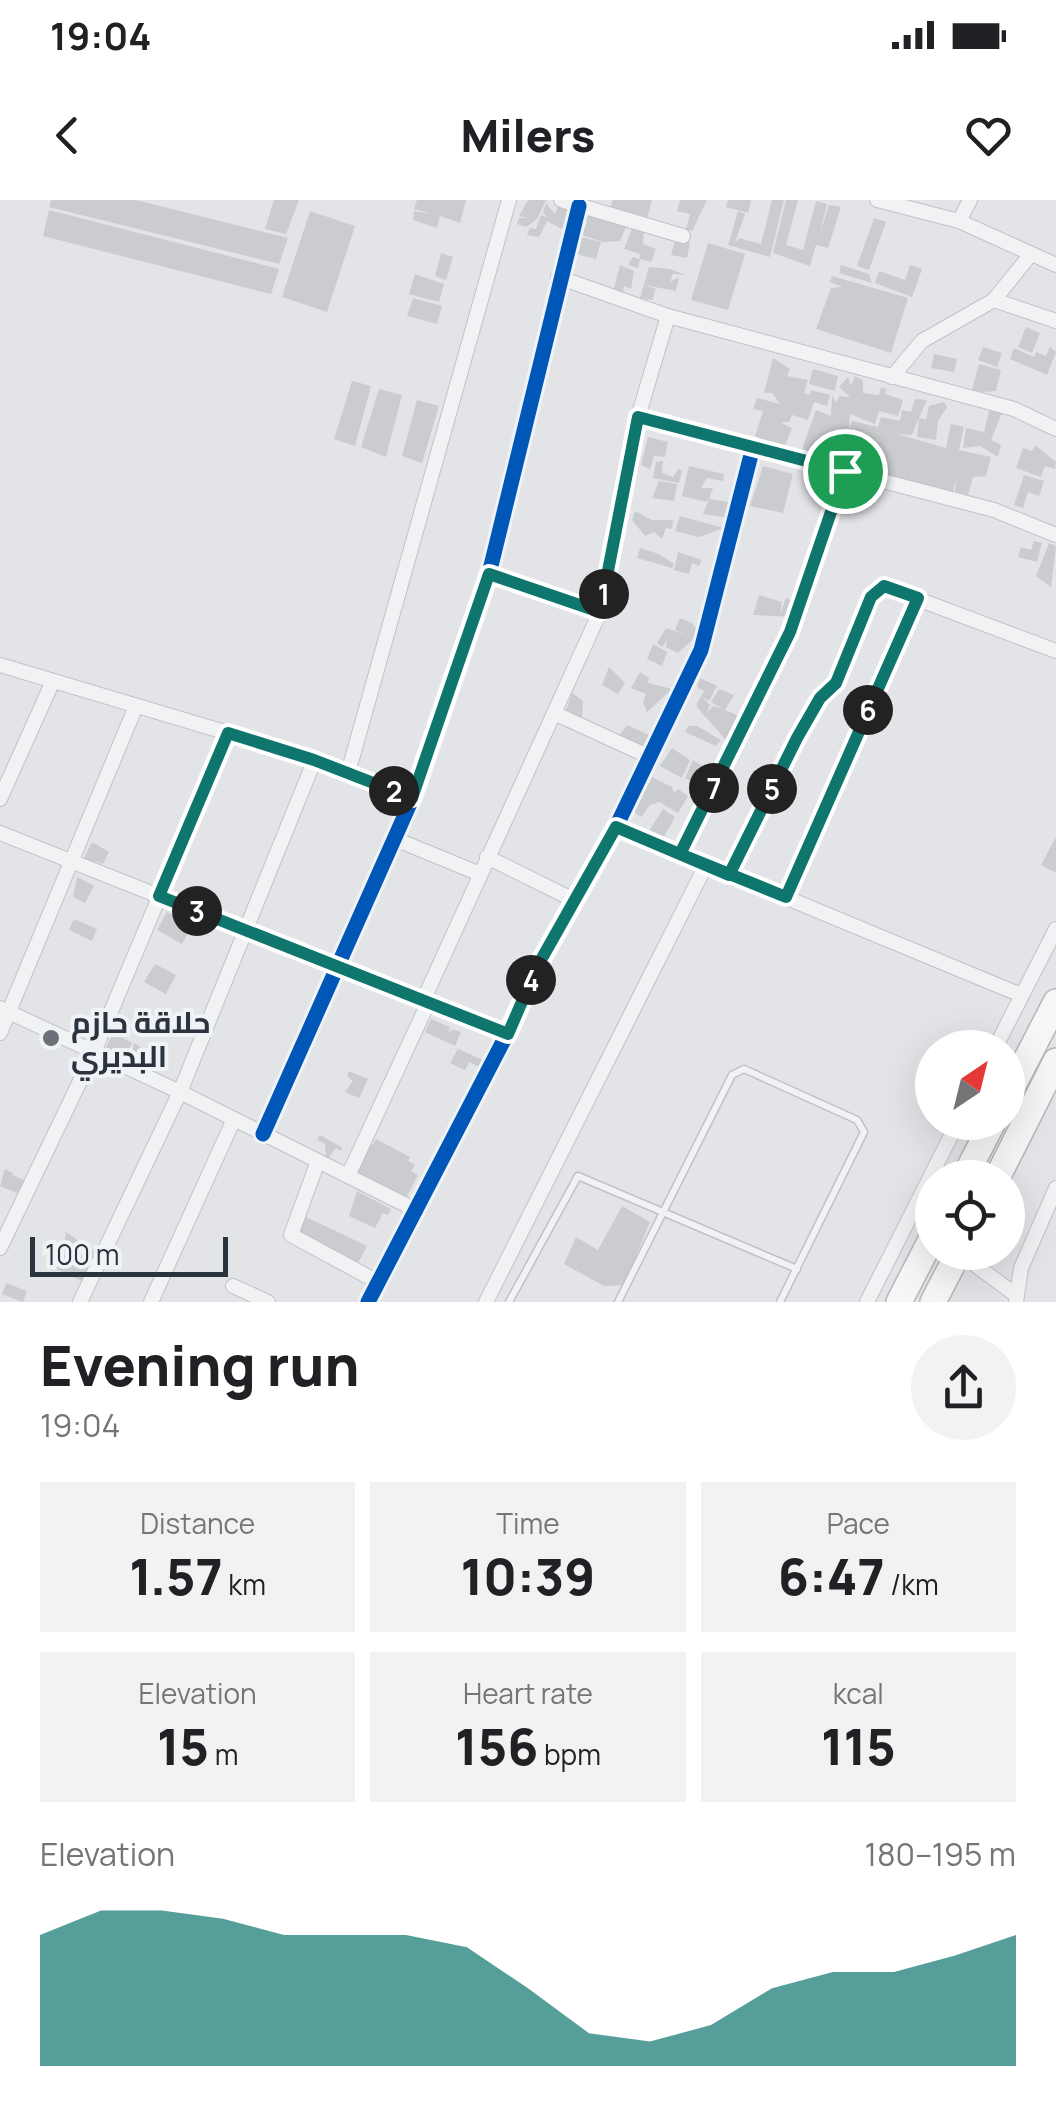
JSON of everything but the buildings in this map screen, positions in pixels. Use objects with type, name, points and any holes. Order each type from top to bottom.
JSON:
[{"type":"highway","points":[[1025,1061],[1056,1002]]},
{"type":"highway","points":[[1007,1160],[1052,1076]]},
{"type":"highway","points":[[899,1302],[916,1270]]},
{"type":"highway","points":[[933,1302],[950,1270]]},
{"type":"street","points":[[348,773],[509,200]]},
{"type":"street","points":[[561,200],[683,236]]},
{"type":"street","points":[[877,200],[959,221],[1056,264]]},
{"type":"street","points":[[959,221],[970,200]]},
{"type":"street","points":[[264,1134],[412,798],[489,574],[558,277],[579,206]]},
{"type":"street","points":[[892,377],[922,341],[994,300],[1031,254]]},
{"type":"street","points":[[558,277],[668,316],[1014,409],[1056,428]]},
{"type":"street","points":[[994,300],[1056,321]]},
{"type":"street","points":[[348,1176],[600,612],[638,417],[668,316]]},
{"type":"street","points":[[638,417],[994,510],[1056,534]]},
{"type":"street","points":[[368,1302],[574,900],[616,827],[702,650],[753,447]]},
{"type":"street","points":[[680,854],[790,632],[845,471]]},
{"type":"street","points":[[489,574],[600,612]]},
{"type":"street","points":[[729,875],[797,738],[820,698],[836,683],[871,597],[884,586],[1056,652]]},
{"type":"street","points":[[786,897],[918,598]]},
{"type":"street","points":[[0,665],[314,760],[412,798]]},
{"type":"street","points":[[0,799],[53,681]]},
{"type":"street","points":[[0,1033],[5,1010],[136,706]]},
{"type":"street","points":[[556,714],[650,757]]},
{"type":"street","points":[[0,1248],[94,1052],[228,733]]},
{"type":"street","points":[[80,1302],[180,1092],[314,760]]},
{"type":"street","points":[[616,827],[1021,995]]},
{"type":"street","points":[[0,834],[508,1034]]},
{"type":"street","points":[[394,839],[480,874]]},
{"type":"street","points":[[488,857],[574,900]]},
{"type":"street","points":[[486,1302],[706,865]]},
{"type":"street","points":[[1004,1030],[1056,929]]},
{"type":"street","points":[[5,1010],[416,1210]]},
{"type":"street","points":[[151,1302],[234,1119]]},
{"type":"street","points":[[867,1302],[949,1140]]},
{"type":"street","points":[[318,1161],[291,1234],[378,1282]]},
{"type":"street","points":[[1016,1298],[1020,1268],[1056,1188]]},
{"type":"street","points":[[981,1270],[1016,1298]]},
{"type":"street","points":[[233,1286],[268,1302]]},
{"type":"lane","points":[[618,1302],[732,1075],[744,1069],[856,1120],[864,1132],[780,1302]]},
{"type":"lane","points":[[509,1302],[575,1177],[584,1176],[798,1269]]},
{"type":"cycle path","points":[[263,1134],[412,799],[489,574],[579,206]]},
{"type":"cycle path","points":[[368,1302],[507,1034],[537,967],[616,827],[701,650],[753,447]]},
{"type":"place","name":"حلاقة حازم البديري","points":[[51,1038]]},
{"type":"route","points":[[845,471],[638,417],[600,612],[489,574],[412,798],[314,760],[228,733],[159,896],[508,1034],[537,967],[616,827],[729,875],[797,738],[820,698],[836,683],[871,597],[884,586],[918,598],[786,897],[729,875],[680,854],[790,632],[845,471]]}]
